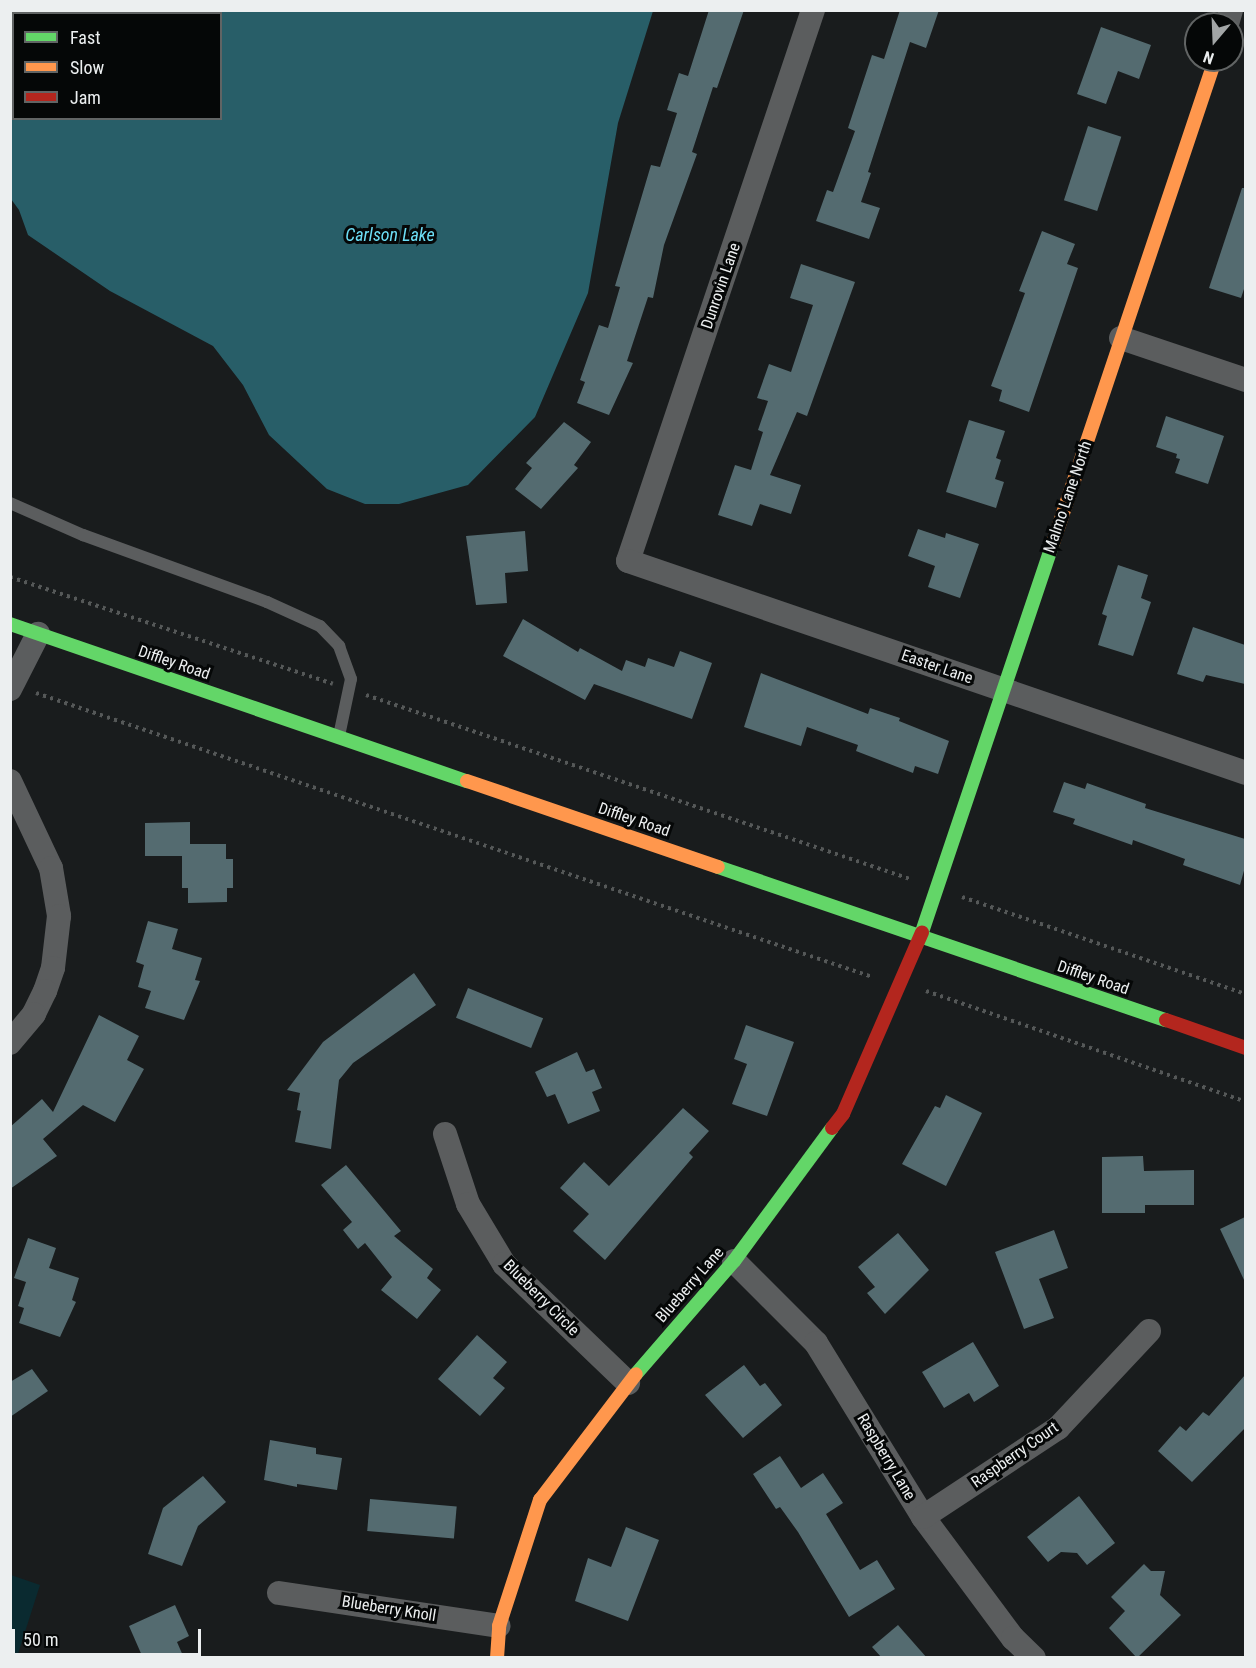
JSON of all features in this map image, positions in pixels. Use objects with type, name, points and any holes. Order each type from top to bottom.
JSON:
[{"type":"street","name":"Dunrovin Lane","points":[[628,561],[813,10]]},
{"type":"street","name":"Malmo Lane North","points":[[921,935],[1211,72]]},
{"type":"street","points":[[1121,338],[1245,380]]},
{"type":"street","name":"Easter Lane","points":[[628,561],[1245,772]]},
{"type":"street","name":"Diffley Road","points":[[10,624],[1245,1048]]},
{"type":"street","points":[[12,686],[38,634]]},
{"type":"street","points":[[10,781],[51,868],[59,916],[59,940],[45,991],[34,1014],[10,1043]]},
{"type":"street","name":"Blueberry Lane","points":[[497,1658],[499,1626],[540,1500],[628,1383],[734,1261],[843,1114],[921,935]]},
{"type":"street","name":"Blueberry Circle","points":[[445,1134],[468,1204],[504,1264],[628,1383]]},
{"type":"street","name":"Raspberry Lane","points":[[734,1261],[816,1343],[923,1517],[1013,1638],[1034,1658]]},
{"type":"street","name":"Raspberry Court","points":[[923,1517],[1058,1428],[1149,1331]]},
{"type":"street","name":"Blueberry Knoll","points":[[279,1593],[499,1626]]},
{"type":"lane","points":[[10,503],[83,535],[267,602],[320,626],[348,664],[350,690],[339,737]]},
{"type":"path","points":[[10,577],[937,888],[1245,994]]},
{"type":"path","points":[[12,686],[872,977],[901,982],[1245,1101]]},
{"type":"shaded area","points":[[11,1575],[40,1585],[17,1657],[11,1657]]},
{"type":"water","name":"Carlson Lake","points":[[10,11],[653,11],[618,123],[588,293],[535,417],[468,485],[399,504],[365,504],[327,489],[269,435],[243,385],[213,346],[110,291],[28,235],[19,210],[11,199]]},
{"type":"building","points":[[709,10],[744,10],[717,88],[713,87],[692,152],[697,154],[664,245],[653,298],[648,297],[627,361],[633,363],[609,415],[577,403],[585,382],[580,380],[599,325],[608,328],[620,287],[615,286],[651,165],[660,167],[677,113],[667,110],[679,73],[688,76]]},
{"type":"building","points":[[900,10],[939,10],[926,48],[910,42],[868,172],[871,173],[861,202],[880,208],[869,239],[816,221],[827,190],[833,192],[855,131],[848,128],[872,55],[884,59]]},
{"type":"building","points":[[1101,27],[1151,45],[1139,79],[1118,71],[1106,104],[1077,94]]},
{"type":"building","points":[[1088,126],[1121,137],[1097,211],[1064,200]]},
{"type":"building","points":[[1242,188],[1245,188],[1245,286],[1241,298],[1209,288]]},
{"type":"building","points":[[1042,231],[1075,244],[1067,264],[1078,268],[1029,412],[999,401],[1002,390],[991,386],[1025,293],[1019,291]]},
{"type":"building","points":[[801,264],[855,282],[807,416],[797,412],[770,475],[801,485],[791,514],[760,504],[752,526],[718,515],[735,465],[751,470],[763,432],[758,430],[768,401],[757,398],[769,364],[791,372],[813,305],[790,298]]},
{"type":"building","points":[[1166,416],[1224,436],[1208,484],[1175,473],[1180,459],[1176,458],[1177,454],[1156,447]]},
{"type":"building","points":[[969,420],[1005,431],[996,458],[1001,460],[995,479],[1004,482],[996,508],[946,492]]},
{"type":"building","points":[[564,422],[591,442],[574,465],[578,468],[541,509],[515,489],[532,468],[526,463]]},
{"type":"building","points":[[918,529],[945,538],[946,533],[979,544],[960,598],[928,587],[935,566],[908,556]]},
{"type":"building","points":[[525,531],[528,571],[505,573],[507,603],[476,605],[466,536]]},
{"type":"building","points":[[1118,565],[1148,575],[1141,598],[1151,602],[1133,656],[1098,645],[1107,616],[1102,614]]},
{"type":"building","points":[[523,619],[578,652],[580,648],[622,671],[626,660],[645,667],[648,658],[674,667],[680,651],[712,663],[692,719],[594,684],[585,700],[503,656]]},
{"type":"building","points":[[1193,627],[1245,645],[1245,684],[1206,675],[1203,682],[1177,674]]},
{"type":"building","points":[[761,673],[868,714],[870,708],[900,718],[899,721],[949,741],[938,774],[915,766],[913,773],[856,751],[858,745],[807,727],[801,746],[744,727]]},
{"type":"building","points":[[1064,782],[1085,789],[1087,783],[1146,804],[1145,808],[1245,839],[1245,867],[1240,885],[1183,865],[1185,859],[1133,840],[1132,845],[1073,824],[1075,819],[1053,812]]},
{"type":"building","points":[[190,822],[190,844],[226,844],[226,859],[233,859],[233,888],[227,888],[227,902],[188,903],[188,888],[182,888],[182,856],[145,856],[145,823]]},
{"type":"building","points":[[148,921],[178,929],[172,949],[202,958],[195,980],[200,981],[184,1020],[145,1008],[151,991],[138,987],[144,965],[136,962]]},
{"type":"building","points":[[414,973],[436,1005],[353,1063],[339,1080],[331,1149],[295,1142],[301,1111],[297,1110],[300,1093],[287,1090],[323,1042]]},
{"type":"building","points":[[468,988],[543,1018],[531,1048],[456,1018]]},
{"type":"building","points":[[99,1015],[139,1036],[127,1060],[144,1069],[115,1122],[83,1105],[43,1139],[57,1156],[10,1189],[10,1127],[42,1099],[53,1112]]},
{"type":"building","points":[[746,1025],[794,1042],[767,1116],[732,1104],[747,1064],[734,1059]]},
{"type":"building","points":[[577,1052],[586,1072],[594,1069],[602,1088],[592,1092],[600,1111],[568,1124],[555,1094],[547,1097],[535,1072]]},
{"type":"building","points":[[946,1095],[982,1113],[946,1186],[902,1164],[935,1106],[940,1108]]},
{"type":"building","points":[[683,1108],[709,1131],[689,1153],[693,1157],[605,1260],[573,1231],[589,1214],[560,1188],[584,1162],[609,1186]]},
{"type":"building","points":[[1143,1156],[1144,1171],[1194,1170],[1194,1205],[1145,1205],[1145,1213],[1102,1213],[1102,1157]]},
{"type":"building","points":[[346,1165],[401,1231],[394,1236],[433,1269],[427,1278],[441,1290],[417,1319],[381,1290],[392,1277],[365,1243],[358,1249],[343,1230],[352,1222],[321,1185]]},
{"type":"building","points":[[1245,1217],[1245,1282],[1220,1229]]},
{"type":"building","points":[[1054,1230],[1068,1268],[1039,1279],[1054,1318],[1024,1329],[995,1252]]},
{"type":"building","points":[[898,1233],[929,1270],[885,1314],[867,1293],[875,1287],[858,1267]]},
{"type":"building","points":[[28,1238],[56,1248],[49,1268],[79,1278],[72,1300],[76,1302],[60,1337],[19,1323],[24,1308],[18,1306],[26,1282],[14,1278]]},
{"type":"building","points":[[477,1335],[507,1362],[493,1378],[505,1388],[480,1416],[438,1379]]},
{"type":"building","points":[[973,1342],[999,1386],[974,1402],[969,1393],[944,1408],[922,1372]]},
{"type":"building","points":[[744,1365],[760,1386],[765,1383],[782,1405],[743,1438],[705,1395]]},
{"type":"building","points":[[32,1369],[48,1391],[10,1417],[10,1382]]},
{"type":"building","points":[[1245,1375],[1245,1428],[1192,1482],[1158,1451],[1180,1426],[1186,1431],[1203,1412],[1209,1416]]},
{"type":"building","points":[[270,1440],[316,1448],[316,1454],[342,1458],[337,1490],[297,1484],[297,1487],[264,1480]]},
{"type":"building","points":[[780,1456],[801,1488],[823,1473],[843,1503],[826,1514],[860,1570],[877,1560],[895,1589],[849,1617],[798,1532],[780,1507],[776,1509],[753,1474]]},
{"type":"building","points":[[203,1476],[226,1502],[198,1526],[182,1566],[148,1554],[163,1508]]},
{"type":"building","points":[[1079,1496],[1115,1543],[1087,1565],[1077,1553],[1061,1552],[1048,1562],[1027,1537]]},
{"type":"building","points":[[370,1499],[457,1507],[454,1538],[367,1531]]},
{"type":"building","points":[[626,1527],[659,1540],[628,1621],[575,1601],[588,1558],[611,1567]]},
{"type":"building","points":[[1144,1564],[1151,1571],[1165,1571],[1160,1595],[1181,1615],[1137,1658],[1109,1628],[1125,1611],[1111,1597]]},
{"type":"building","points":[[175,1605],[189,1636],[177,1642],[184,1658],[143,1658],[129,1626]]},
{"type":"building","points":[[898,1625],[927,1658],[882,1658],[872,1647]]},
{"type":"traffic: fast","points":[[922,932],[1053,543]]},
{"type":"traffic: fast","points":[[10,624],[467,781]]},
{"type":"traffic: fast","points":[[718,867],[1166,1020]]},
{"type":"traffic: fast","points":[[636,1374],[734,1261],[832,1128]]},
{"type":"traffic: slow","points":[[1053,543],[1211,72]]},
{"type":"traffic: slow","points":[[467,781],[718,867]]},
{"type":"traffic: slow","points":[[497,1658],[499,1626],[540,1500],[636,1374]]},
{"type":"traffic: jam","points":[[832,1128],[843,1114],[922,932]]},
{"type":"traffic: jam","points":[[1166,1020],[1246,1048]]}]
